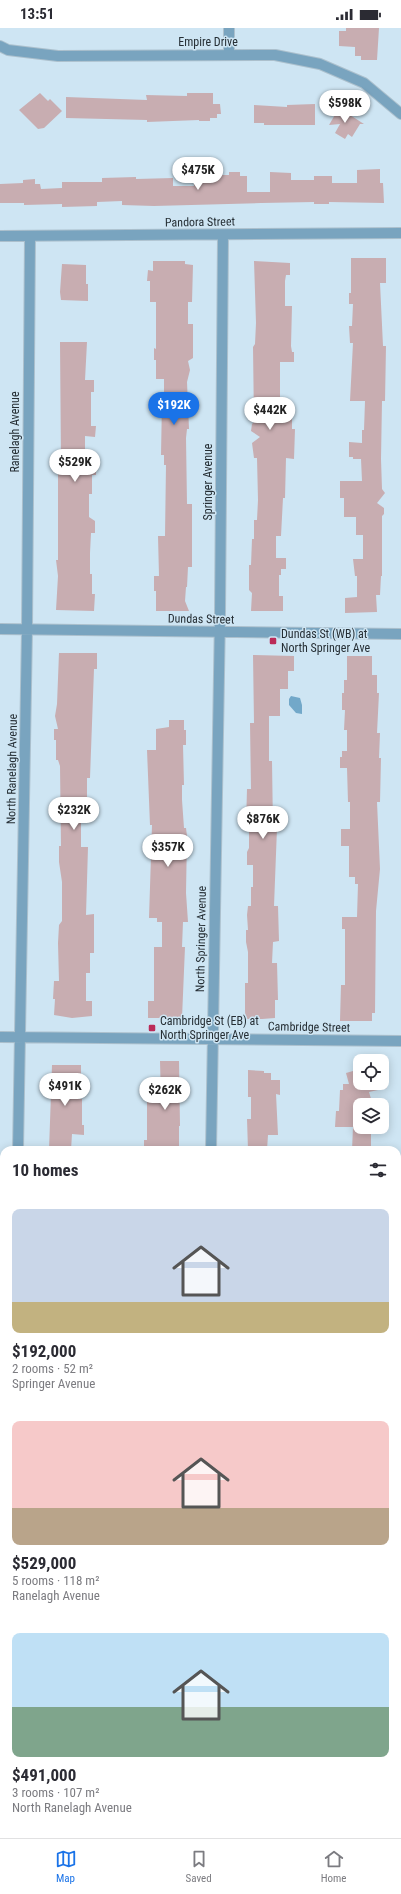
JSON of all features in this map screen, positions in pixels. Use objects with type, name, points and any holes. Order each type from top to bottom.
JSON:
[{"type":"street","points":[[229,28],[229,55]]},
{"type":"street","name":"Empire Drive","points":[[0,46],[8,50],[58,56],[275,55],[320,64],[364,83],[401,114]]},
{"type":"street","name":"Pandora Street","points":[[0,236],[401,233]]},
{"type":"street","name":"Springer Avenue","points":[[220,632],[223,235]]},
{"type":"street","name":"Ranelagh Avenue","points":[[27,629],[30,236]]},
{"type":"street","name":"Dundas Street","points":[[0,629],[401,634]]},
{"type":"street","name":"North Ranelagh Avenue","points":[[18,1146],[27,629]]},
{"type":"street","name":"North Springer Avenue","points":[[211,1146],[220,632]]},
{"type":"street","name":"Cambridge Street","points":[[0,1037],[401,1041]]},
{"type":"shaded area","points":[[291,696],[300,698],[302,714],[296,713],[289,705],[289,699]]},
{"type":"building","points":[[346,28],[379,28],[377,60],[361,60],[361,56],[355,56],[355,47],[339,46],[339,31],[346,31]]},
{"type":"building","points":[[40,93],[48,101],[50,99],[62,111],[44,128],[38,129],[19,110]]},
{"type":"building","points":[[187,93],[213,93],[213,104],[220,104],[221,114],[217,114],[217,118],[210,118],[210,121],[147,122],[147,120],[66,118],[66,97],[147,100],[146,95],[187,96]]},
{"type":"building","points":[[315,104],[315,125],[264,125],[264,123],[254,123],[254,105],[287,107],[287,105]]},
{"type":"building","points":[[339,108],[364,124],[360,124],[352,137],[348,134],[345,139],[335,133],[340,124],[329,125]]},
{"type":"building","points":[[380,169],[380,183],[383,183],[384,203],[329,202],[329,204],[314,204],[314,202],[154,206],[122,205],[122,201],[97,202],[97,206],[62,207],[62,204],[24,205],[24,203],[0,203],[0,184],[23,183],[23,180],[35,179],[35,184],[40,184],[41,189],[62,188],[62,182],[102,182],[102,178],[136,177],[136,179],[173,178],[173,186],[194,186],[194,179],[199,179],[199,175],[229,175],[229,172],[240,172],[240,176],[247,176],[247,192],[270,192],[270,172],[291,173],[291,180],[314,180],[314,176],[332,176],[332,183],[357,183],[357,170]]},
{"type":"building","points":[[351,258],[386,258],[386,283],[380,283],[383,346],[386,346],[385,401],[382,401],[381,459],[382,489],[385,493],[377,503],[384,508],[384,514],[382,516],[382,576],[380,595],[376,595],[377,612],[345,613],[345,598],[357,597],[357,576],[355,576],[353,559],[363,559],[363,535],[356,535],[356,517],[344,517],[344,498],[340,498],[340,481],[362,481],[361,459],[353,459],[353,457],[349,457],[349,442],[362,443],[365,401],[350,401],[353,343],[350,343],[349,326],[352,326],[353,304],[349,304],[349,293],[351,293]]},
{"type":"building","points":[[153,261],[185,261],[185,264],[193,265],[192,302],[188,302],[188,324],[193,324],[193,358],[188,361],[190,370],[187,382],[189,429],[187,429],[186,438],[187,504],[192,504],[192,567],[188,567],[185,601],[189,611],[156,611],[154,576],[159,576],[158,536],[165,536],[166,465],[164,465],[164,455],[161,455],[164,379],[156,379],[156,360],[154,360],[154,348],[156,349],[156,302],[150,302],[150,281],[147,281],[148,270],[153,271]]},
{"type":"building","points":[[254,261],[290,263],[290,275],[286,275],[285,281],[285,306],[292,306],[291,346],[292,352],[294,352],[294,362],[280,362],[280,403],[287,403],[287,409],[292,409],[292,429],[295,429],[294,459],[286,458],[285,498],[283,498],[281,536],[276,536],[276,558],[286,558],[286,569],[281,569],[281,575],[279,575],[279,596],[283,596],[283,611],[251,611],[252,593],[249,590],[249,565],[251,565],[252,539],[254,539],[254,520],[257,520],[258,500],[257,458],[254,458],[252,443],[260,437],[251,431],[252,424],[254,422],[253,347],[255,344],[256,323]]},
{"type":"building","points":[[62,264],[86,265],[88,301],[61,300],[60,292]]},
{"type":"building","points":[[60,342],[87,342],[85,380],[94,380],[94,392],[91,392],[91,426],[96,426],[95,437],[85,436],[85,458],[96,458],[96,475],[92,475],[92,494],[89,494],[89,517],[95,521],[95,533],[91,533],[90,553],[92,594],[95,594],[94,611],[56,610],[58,576],[56,560],[58,560],[58,464],[61,462]]},
{"type":"building","points":[[59,653],[97,653],[97,669],[94,669],[90,778],[87,778],[87,804],[81,804],[81,847],[88,847],[86,915],[94,914],[94,953],[90,953],[90,973],[86,973],[86,1001],[92,1001],[92,1016],[72,1018],[54,1015],[55,999],[53,999],[54,981],[59,981],[58,943],[59,925],[62,921],[62,882],[59,862],[59,846],[61,846],[60,766],[58,760],[56,760],[56,740],[54,740],[54,729],[58,729],[55,716],[57,704]]},
{"type":"building","points":[[253,655],[294,656],[294,671],[288,671],[288,689],[280,689],[280,716],[269,716],[269,761],[272,761],[273,828],[277,828],[274,906],[278,906],[279,941],[273,942],[272,963],[277,963],[278,1000],[275,1000],[275,1018],[262,1019],[246,1019],[245,1012],[245,983],[248,983],[246,930],[248,930],[248,906],[251,906],[251,887],[253,887],[253,865],[247,865],[249,825],[246,825],[247,789],[251,789],[250,723],[254,723]]},
{"type":"building","points":[[347,656],[372,656],[372,675],[377,675],[377,693],[379,693],[377,733],[380,733],[379,758],[381,758],[380,802],[377,802],[380,869],[376,911],[375,1013],[372,1013],[372,1021],[340,1021],[341,985],[345,985],[345,929],[342,929],[342,917],[357,917],[358,884],[355,884],[355,877],[349,877],[349,846],[341,846],[341,829],[350,829],[350,802],[348,802],[347,768],[340,768],[340,757],[342,757],[342,751],[347,751],[347,730],[344,730],[345,710],[342,710],[342,693],[344,693],[344,680],[347,680]]},
{"type":"building","points":[[169,720],[184,720],[184,730],[186,730],[186,745],[183,745],[184,785],[182,785],[182,800],[184,828],[186,828],[187,836],[186,893],[188,922],[183,922],[182,947],[185,947],[182,1018],[148,1018],[148,1001],[154,1001],[154,947],[162,947],[162,922],[157,922],[157,918],[149,918],[152,825],[150,825],[147,750],[156,750],[156,729],[169,727]]},
{"type":"building","points":[[160,1061],[179,1061],[179,1146],[144,1146],[144,1140],[147,1140],[147,1099],[161,1099]]},
{"type":"building","points":[[52,1065],[81,1065],[81,1078],[78,1078],[78,1099],[82,1099],[82,1125],[84,1125],[84,1135],[72,1134],[71,1146],[49,1146]]},
{"type":"building","points":[[248,1070],[271,1073],[271,1080],[280,1080],[280,1095],[276,1094],[278,1135],[268,1135],[267,1146],[248,1146],[247,1119],[251,1119],[251,1097],[248,1097]]},
{"type":"building","points":[[353,1071],[353,1090],[378,1090],[369,1092],[371,1098],[353,1098],[353,1127],[335,1127],[336,1111],[339,1111],[340,1090],[343,1090],[343,1084],[349,1084],[346,1073]]},
{"type":"building","points":[[353,1127],[353,1134],[371,1134],[371,1146],[352,1146]]},
{"type":"place","name":"Dundas St (WB) at North Springer Ave","points":[[273,641]]},
{"type":"place","name":"Cambridge St (EB) at North Springer Ave","points":[[152,1028]]}]
